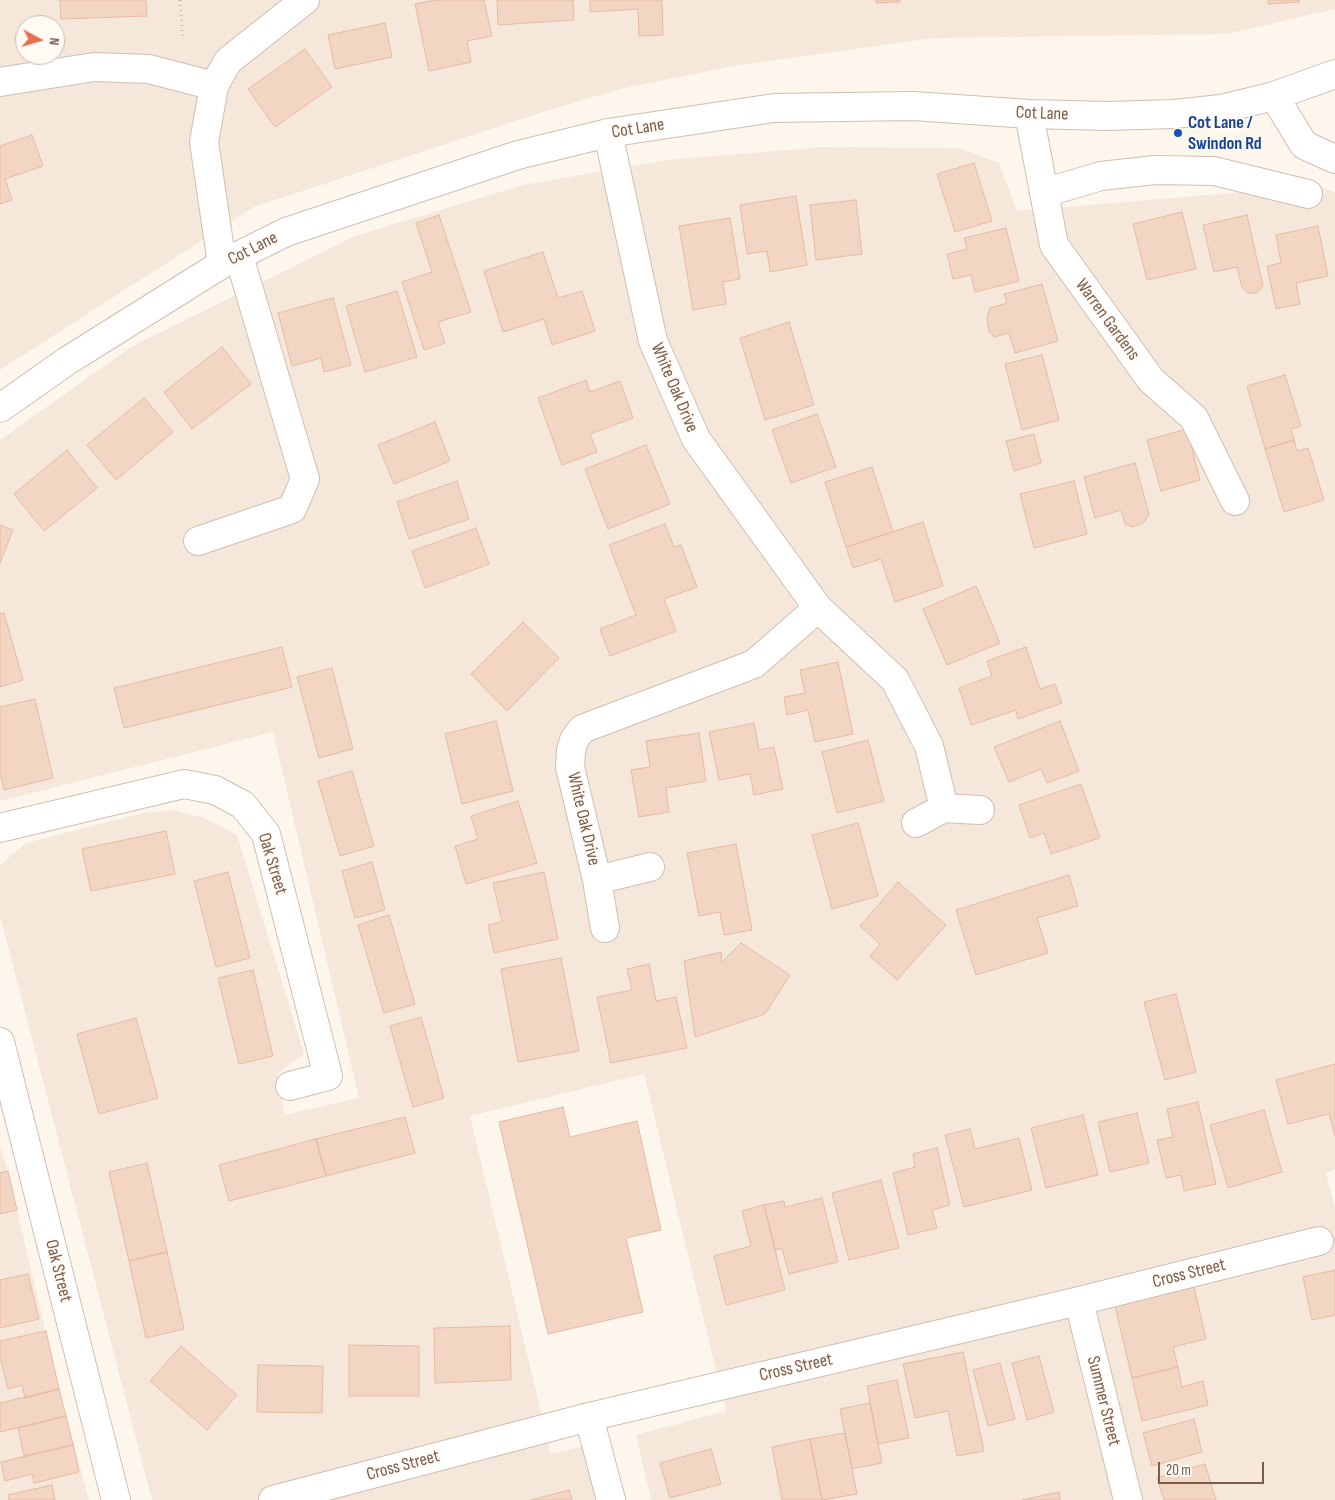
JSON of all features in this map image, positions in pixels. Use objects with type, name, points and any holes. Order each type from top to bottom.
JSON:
[{"type":"street","points":[[198,541],[292,510],[305,479],[230,260],[204,142],[214,86],[228,61],[305,0]]},
{"type":"street","points":[[0,82],[94,67],[149,69],[214,86]]},
{"type":"street","name":"Cot Lane","points":[[0,408],[66,361],[230,260],[286,232],[518,155],[608,133],[774,108],[913,106],[1029,114],[1107,116],[1174,114],[1221,109],[1274,96],[1335,74]]},
{"type":"street","points":[[1274,96],[1304,145],[1335,160]]},
{"type":"street","name":"Warren Gardens","points":[[1029,114],[1054,245],[1151,380],[1194,418],[1235,501]]},
{"type":"street","name":"White Oak Drive","points":[[608,133],[653,340],[696,439],[818,608],[895,680],[929,746],[944,808]]},
{"type":"street","points":[[1044,193],[1101,176],[1155,170],[1214,172],[1308,194]]},
{"type":"street","name":"White Oak Drive","points":[[605,928],[597,880],[570,767],[574,740],[582,728],[754,664],[818,608]]},
{"type":"street","name":"Oak Street","points":[[0,828],[184,784],[215,790],[244,805],[266,834],[328,1076],[290,1086]]},
{"type":"street","points":[[916,823],[944,808],[980,810]]},
{"type":"street","name":"White Oak Drive","points":[[597,880],[650,867]]},
{"type":"street","name":"Oak Street","points":[[0,1042],[116,1500]]},
{"type":"street","name":"Cross Street","points":[[273,1500],[588,1417],[1079,1301],[1320,1241]]},
{"type":"street","name":"Summer Street","points":[[1079,1301],[1128,1500]]},
{"type":"street","points":[[588,1417],[611,1500]]},
{"type":"path","points":[[180,0],[184,39]]},
{"type":"shaded area","points":[[0,0],[1335,0],[1335,9],[1226,34],[933,38],[733,66],[620,89],[530,116],[254,207],[0,370]]},
{"type":"shaded area","points":[[825,147],[959,148],[999,163],[1017,211],[1317,186],[1335,192],[1335,1169],[1326,1173],[1335,1208],[1335,1500],[651,1500],[636,1435],[726,1411],[644,1074],[470,1116],[551,1454],[585,1446],[599,1500],[152,1500],[0,916],[0,865],[26,843],[143,813],[173,810],[204,818],[237,835],[304,1054],[277,1074],[285,1115],[359,1098],[273,732],[0,801],[0,440],[131,347],[355,236],[523,185],[667,160]]},
{"type":"shaded area","points":[[0,1146],[8,1171],[59,1389],[89,1500],[0,1500]]},
{"type":"building","points":[[60,0],[146,0],[147,16],[65,19],[65,15],[61,15]]},
{"type":"building","points":[[435,0],[484,0],[492,36],[467,41],[471,62],[429,71],[415,4]]},
{"type":"building","points":[[497,0],[573,0],[574,20],[498,25]]},
{"type":"building","points":[[590,0],[662,0],[663,35],[639,36],[638,9],[590,12]]},
{"type":"building","points":[[876,0],[900,0],[900,2],[876,3]]},
{"type":"building","points":[[1268,0],[1299,0],[1300,2],[1268,4]]},
{"type":"building","points":[[385,23],[392,57],[335,69],[328,35]]},
{"type":"building","points":[[305,49],[332,87],[275,127],[248,89]]},
{"type":"building","points":[[32,135],[43,166],[5,179],[12,200],[0,204],[0,146]]},
{"type":"building","points":[[974,163],[992,221],[955,232],[937,174]]},
{"type":"building","points":[[796,196],[807,265],[770,272],[767,251],[747,254],[740,205]]},
{"type":"building","points":[[856,200],[862,254],[816,260],[810,205]]},
{"type":"building","points":[[1182,212],[1196,269],[1147,280],[1133,224]]},
{"type":"building","points":[[439,215],[471,312],[438,322],[445,343],[424,350],[402,282],[432,272],[416,223]]},
{"type":"building","points":[[1247,215],[1263,286],[1257,293],[1248,293],[1242,287],[1237,267],[1214,272],[1203,225]]},
{"type":"building","points":[[730,218],[740,279],[723,282],[726,304],[693,310],[679,226]]},
{"type":"building","points":[[1318,226],[1328,276],[1296,283],[1300,304],[1276,309],[1267,266],[1281,263],[1276,235]]},
{"type":"building","points":[[1006,228],[1019,281],[975,292],[971,275],[953,279],[947,254],[967,249],[964,238]]},
{"type":"building","points":[[543,252],[558,298],[582,291],[595,331],[552,345],[544,319],[503,332],[484,271]]},
{"type":"building","points":[[1042,284],[1058,341],[1015,353],[1009,333],[994,337],[989,332],[987,317],[990,308],[1007,303],[1004,294]]},
{"type":"building","points":[[397,291],[417,357],[365,372],[346,306]]},
{"type":"building","points":[[333,298],[351,365],[324,372],[321,358],[292,366],[278,313]]},
{"type":"building","points":[[789,322],[814,405],[765,420],[740,338]]},
{"type":"building","points":[[222,347],[251,384],[192,429],[164,392]]},
{"type":"building","points":[[1042,355],[1059,420],[1022,430],[1005,364]]},
{"type":"building","points":[[1285,375],[1301,426],[1291,429],[1294,440],[1265,449],[1247,386]]},
{"type":"building","points":[[586,380],[590,392],[620,381],[633,418],[590,434],[597,452],[562,465],[538,398]]},
{"type":"building","points":[[144,398],[173,432],[116,480],[87,445]]},
{"type":"building","points":[[817,414],[836,467],[791,483],[772,430]]},
{"type":"building","points":[[435,422],[450,461],[394,484],[378,445]]},
{"type":"building","points":[[1187,429],[1200,480],[1161,491],[1147,440]]},
{"type":"building","points":[[1034,434],[1041,463],[1014,471],[1006,441]]},
{"type":"building","points":[[1294,440],[1297,451],[1308,448],[1324,500],[1284,512],[1265,449]]},
{"type":"building","points":[[646,445],[670,504],[608,529],[585,469]]},
{"type":"building","points":[[67,450],[97,488],[44,531],[14,494]]},
{"type":"building","points":[[1135,463],[1149,514],[1144,522],[1133,527],[1125,524],[1121,510],[1095,518],[1084,477]]},
{"type":"building","points":[[872,467],[893,532],[846,547],[825,482]]},
{"type":"building","points":[[457,481],[469,519],[409,539],[397,502]]},
{"type":"building","points":[[1074,481],[1087,534],[1034,548],[1020,494]]},
{"type":"building","points":[[923,522],[943,586],[895,602],[881,559],[853,568],[846,547]]},
{"type":"building","points":[[665,524],[674,547],[681,545],[697,587],[664,599],[676,631],[610,656],[600,629],[636,615],[609,545]]},
{"type":"building","points":[[0,525],[13,530],[0,563]]},
{"type":"building","points":[[476,528],[489,564],[425,588],[412,551]]},
{"type":"building","points":[[976,586],[1000,643],[947,665],[923,609]]},
{"type":"building","points":[[4,613],[23,680],[0,687],[0,614]]},
{"type":"building","points":[[523,622],[559,658],[507,711],[471,674]]},
{"type":"building","points":[[282,647],[292,687],[124,728],[114,688]]},
{"type":"building","points":[[1026,647],[1040,689],[1055,684],[1062,703],[1018,719],[1016,710],[971,725],[959,688],[992,676],[987,661]]},
{"type":"building","points":[[838,662],[853,734],[815,742],[808,710],[787,715],[784,697],[805,693],[800,670]]},
{"type":"building","points":[[332,668],[353,749],[319,758],[297,677]]},
{"type":"building","points":[[35,699],[53,778],[4,790],[0,774],[0,707]]},
{"type":"building","points":[[496,721],[513,791],[462,804],[445,734]]},
{"type":"building","points":[[1060,721],[1079,771],[1047,783],[1041,769],[1009,782],[994,747]]},
{"type":"building","points":[[754,723],[759,750],[774,747],[783,789],[754,795],[750,774],[719,780],[709,732]]},
{"type":"building","points":[[699,733],[706,781],[666,788],[669,812],[639,817],[631,770],[650,767],[646,741]]},
{"type":"building","points":[[868,740],[884,801],[837,813],[822,752]]},
{"type":"building","points":[[352,771],[374,846],[340,856],[318,781]]},
{"type":"building","points":[[1081,784],[1100,838],[1051,854],[1044,833],[1030,838],[1019,805]]},
{"type":"building","points":[[518,801],[537,863],[466,884],[455,846],[478,839],[471,816]]},
{"type":"building","points":[[858,823],[878,896],[832,909],[812,835]]},
{"type":"building","points":[[166,831],[175,874],[91,891],[82,849]]},
{"type":"building","points":[[736,844],[752,930],[724,935],[720,912],[699,916],[687,853]]},
{"type":"building","points":[[372,862],[385,910],[355,918],[342,871]]},
{"type":"building","points":[[228,872],[250,958],[216,967],[194,881]]},
{"type":"building","points":[[544,872],[558,939],[494,953],[488,925],[502,922],[493,883]]},
{"type":"building","points":[[1069,875],[1078,906],[1037,918],[1048,953],[976,975],[956,910]]},
{"type":"building","points":[[898,882],[946,925],[897,980],[870,956],[880,944],[860,926]]},
{"type":"building","points":[[389,915],[415,1004],[384,1013],[358,925]]},
{"type":"building","points":[[741,943],[790,975],[765,1014],[695,1037],[684,961],[721,952],[722,962]]},
{"type":"building","points":[[561,958],[579,1051],[518,1062],[501,969]]},
{"type":"building","points":[[649,964],[656,1001],[676,997],[687,1048],[611,1063],[597,997],[632,990],[627,969]]},
{"type":"building","points":[[253,970],[273,1056],[239,1064],[218,978]]},
{"type":"building","points":[[1176,994],[1196,1072],[1165,1080],[1144,1002]]},
{"type":"building","points":[[421,1017],[444,1098],[413,1107],[390,1026]]},
{"type":"building","points":[[136,1018],[158,1098],[99,1114],[77,1034]]},
{"type":"building","points":[[1335,1064],[1335,1136],[1329,1114],[1288,1124],[1276,1080]]},
{"type":"building","points":[[1198,1102],[1216,1184],[1184,1191],[1181,1175],[1166,1178],[1157,1140],[1173,1137],[1167,1109]]},
{"type":"building","points":[[563,1107],[570,1137],[637,1121],[661,1230],[626,1238],[643,1312],[548,1334],[499,1122]]},
{"type":"building","points":[[1264,1110],[1282,1172],[1228,1188],[1210,1125]]},
{"type":"building","points":[[1137,1113],[1149,1163],[1110,1172],[1098,1122]]},
{"type":"building","points":[[1083,1115],[1098,1175],[1046,1188],[1031,1128]]},
{"type":"building","points":[[405,1117],[415,1153],[326,1176],[316,1139]]},
{"type":"building","points":[[970,1129],[975,1149],[1019,1138],[1032,1190],[964,1207],[945,1135]]},
{"type":"building","points":[[316,1139],[326,1176],[229,1201],[219,1165]]},
{"type":"building","points":[[937,1148],[950,1205],[932,1210],[937,1228],[908,1235],[893,1173],[915,1167],[913,1154]]},
{"type":"building","points":[[147,1163],[167,1252],[129,1261],[109,1172]]},
{"type":"building","points":[[8,1171],[17,1210],[0,1214],[0,1173]]},
{"type":"building","points":[[881,1180],[899,1248],[849,1260],[832,1193]]},
{"type":"building","points":[[822,1198],[838,1262],[789,1274],[782,1248],[775,1250],[764,1205],[784,1201],[785,1207]]},
{"type":"building","points":[[764,1205],[785,1290],[726,1305],[714,1256],[751,1246],[742,1211]]},
{"type":"building","points":[[167,1252],[184,1329],[146,1338],[129,1261]]},
{"type":"building","points":[[1335,1270],[1335,1315],[1312,1320],[1303,1277]]},
{"type":"building","points":[[28,1274],[39,1319],[0,1328],[0,1280]]},
{"type":"building","points":[[1194,1287],[1206,1339],[1173,1347],[1178,1367],[1132,1378],[1115,1306]]},
{"type":"building","points":[[510,1326],[511,1380],[435,1383],[434,1328]]},
{"type":"building","points":[[46,1331],[59,1389],[25,1398],[22,1385],[8,1389],[0,1358],[0,1341]]},
{"type":"building","points":[[349,1345],[419,1346],[419,1396],[349,1396]]},
{"type":"building","points":[[181,1346],[237,1395],[207,1430],[150,1381]]},
{"type":"building","points":[[963,1352],[984,1451],[957,1456],[948,1411],[915,1418],[903,1364]]},
{"type":"building","points":[[1039,1356],[1054,1412],[1027,1420],[1012,1363]]},
{"type":"building","points":[[1000,1363],[1015,1419],[988,1426],[973,1370]]},
{"type":"building","points":[[258,1365],[323,1366],[322,1413],[257,1412]]},
{"type":"building","points":[[1178,1367],[1182,1387],[1203,1381],[1208,1405],[1142,1421],[1132,1378]]},
{"type":"building","points":[[897,1380],[909,1438],[878,1444],[867,1386]]},
{"type":"building","points":[[59,1389],[66,1416],[0,1432],[0,1403]]},
{"type":"building","points":[[870,1403],[882,1463],[852,1469],[840,1409]]},
{"type":"building","points":[[66,1416],[73,1445],[24,1456],[18,1428]]},
{"type":"building","points":[[1194,1419],[1202,1452],[1152,1466],[1143,1433]]},
{"type":"building","points":[[845,1433],[857,1494],[822,1500],[810,1439]]},
{"type":"building","points":[[810,1439],[822,1500],[782,1500],[772,1447]]},
{"type":"building","points":[[73,1445],[79,1472],[34,1483],[32,1474],[5,1481],[1,1462]]},
{"type":"building","points":[[711,1449],[721,1484],[670,1498],[660,1463]]},
{"type":"building","points":[[1205,1464],[1216,1500],[1164,1500],[1157,1478]]},
{"type":"building","points":[[52,1485],[55,1500],[9,1500],[8,1495]]},
{"type":"building","points":[[569,1490],[572,1500],[531,1500]]},
{"type":"building","points":[[1059,1492],[1060,1500],[1022,1500]]},
{"type":"place","name":"Cot Lane / Swindon Rd","points":[[1178,133]]}]
